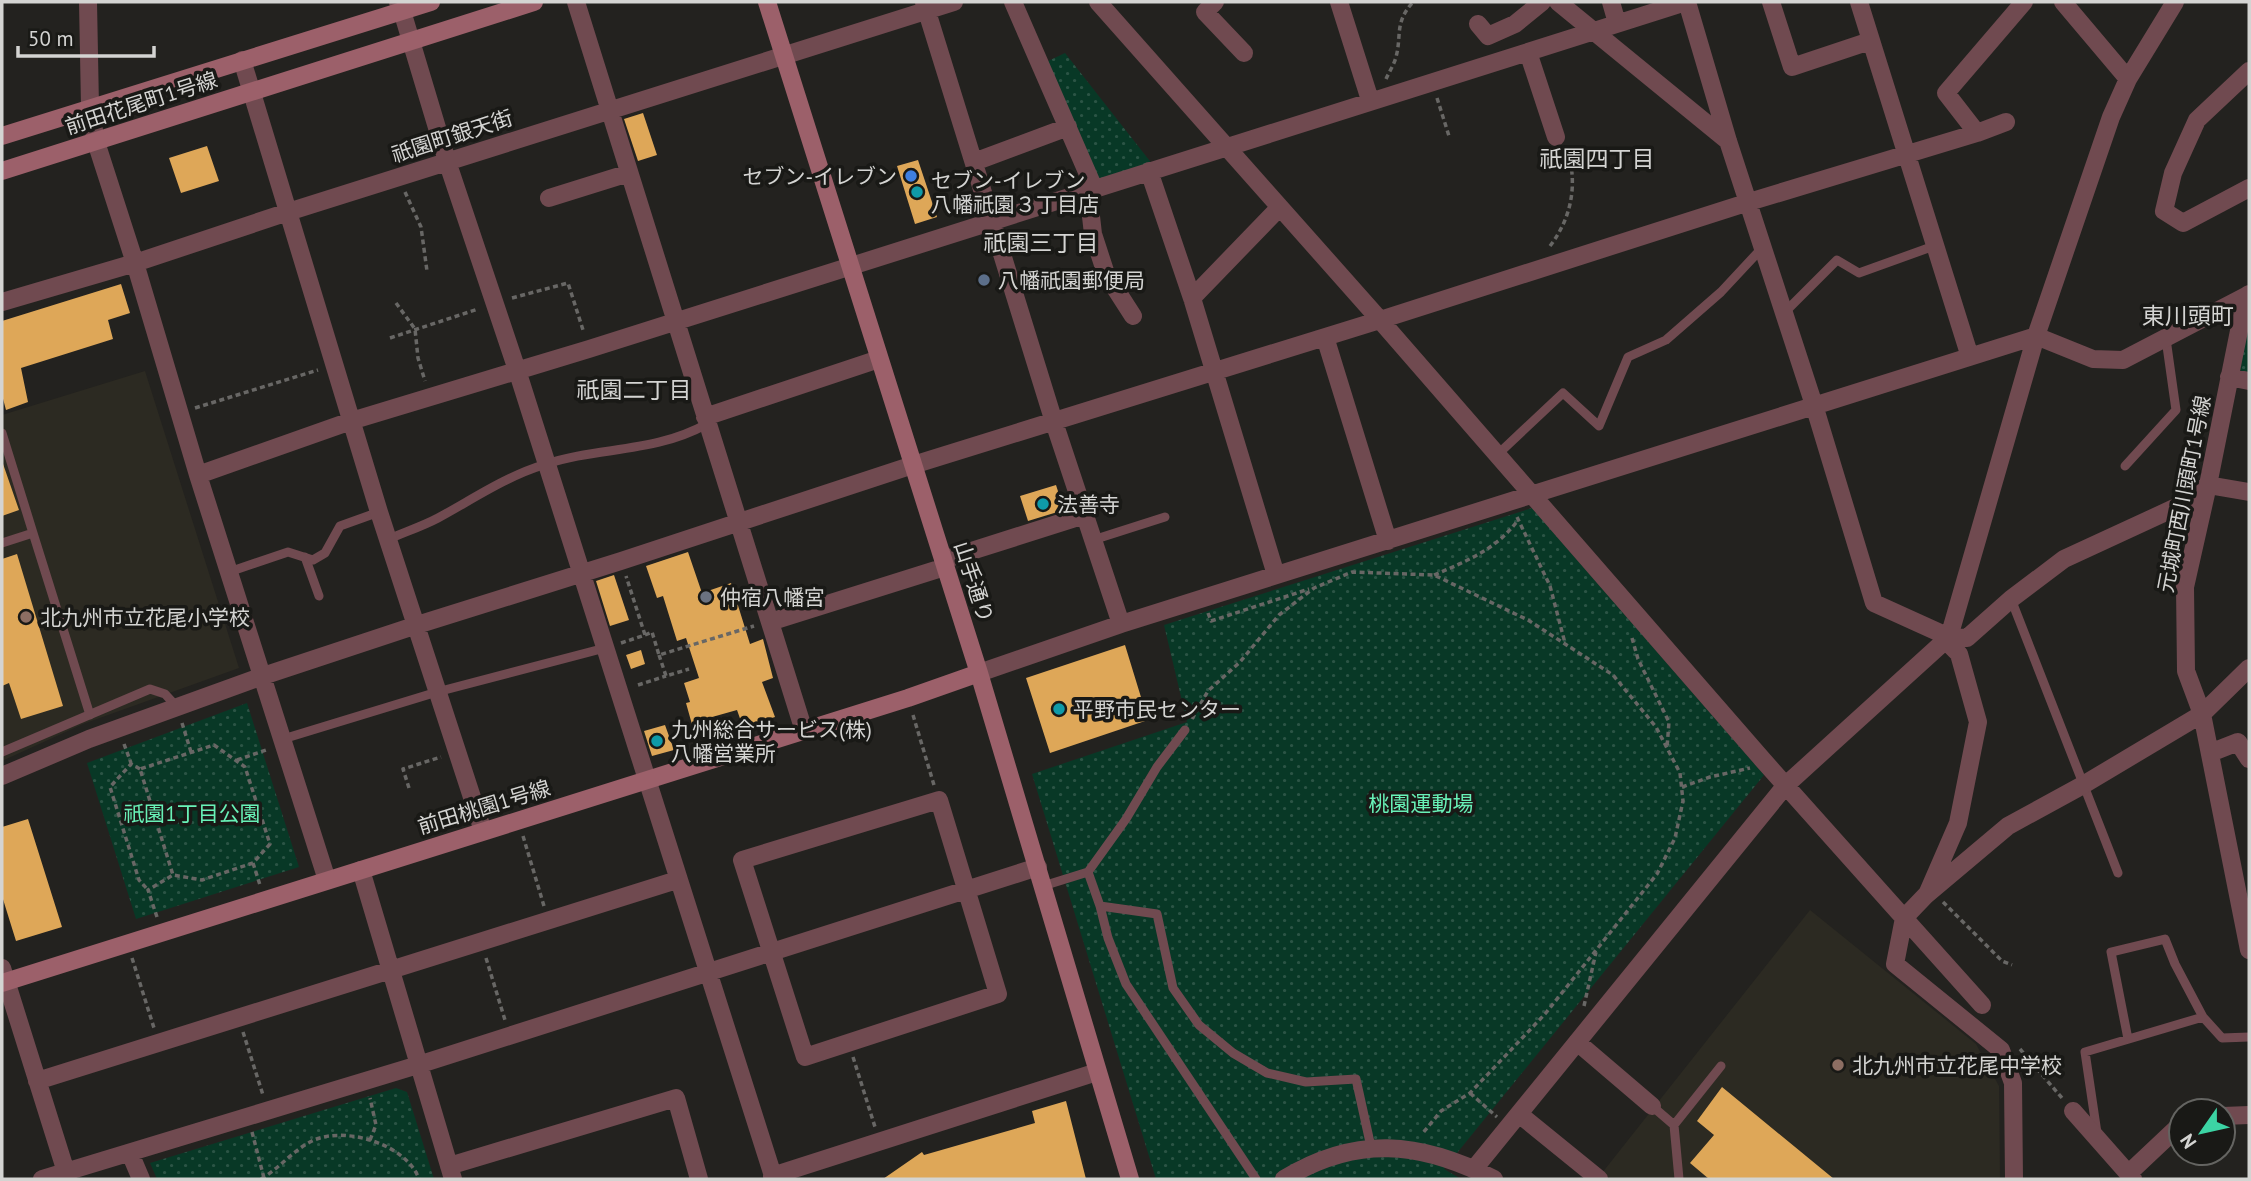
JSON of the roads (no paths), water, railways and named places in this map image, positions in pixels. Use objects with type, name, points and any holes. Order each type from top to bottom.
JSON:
[{"type":"street","points":[[88,2],[90,107],[96,142],[198,475],[327,880]]},
{"type":"street","name":"前田花尾町1号線","points":[[2,136],[242,60],[400,6],[431,2]]},
{"type":"street","name":"前田花尾町1号線","points":[[2,171],[534,2]]},
{"type":"street","points":[[576,2],[804,731]]},
{"type":"street","name":"山手通り","points":[[767,2],[979,673],[1130,1179]]},
{"type":"street","name":"祇園町銀天街","points":[[2,302],[135,263],[398,177],[783,57],[925,6],[954,2]]},
{"type":"street","points":[[1013,2],[1068,127],[1091,189],[1093,234],[1106,274],[1133,316]]},
{"type":"street","points":[[1098,2],[1380,320],[1762,759],[1982,1005]]},
{"type":"street","points":[[1215,2],[1205,12],[1244,53]]},
{"type":"street","points":[[1339,2],[1370,100]]},
{"type":"street","points":[[1478,24],[1488,36],[1515,24],[1542,2]]},
{"type":"street","points":[[1558,2],[1728,141]]},
{"type":"street","points":[[1611,2],[1617,23]]},
{"type":"street","points":[[198,475],[352,421],[1686,2],[1874,603],[1948,639],[1959,654],[1978,722],[1958,823],[1929,893]]},
{"type":"street","points":[[1771,2],[1792,67],[1870,41]]},
{"type":"street","points":[[1859,2],[1970,356]]},
{"type":"street","points":[[1977,133],[1946,93],[2024,2]]},
{"type":"street","points":[[2063,2],[2128,79]]},
{"type":"street","points":[[1474,1169],[1786,785],[1948,639],[2036,336],[2111,117],[2128,79],[2175,2]]},
{"type":"street","points":[[400,6],[447,162],[517,370],[773,1178],[1097,1072]]},
{"type":"street","points":[[925,6],[1121,624]]},
{"type":"street","points":[[1528,52],[1556,137]]},
{"type":"street","points":[[242,60],[379,512],[482,831]]},
{"type":"street","points":[[2249,71],[2197,120],[2173,173],[2164,211],[2183,223],[2249,188]]},
{"type":"street","points":[[2,776],[89,739],[417,625],[913,465],[2006,122]]},
{"type":"street","points":[[974,162],[1068,127]]},
{"type":"street","points":[[1149,171],[1192,298],[1276,575]]},
{"type":"street","points":[[549,198],[629,173]]},
{"type":"street","points":[[1192,298],[1279,208]]},
{"type":"street","points":[[979,673],[1121,624],[2036,336],[2093,359],[2123,360],[2248,295]]},
{"type":"street","name":"元城町西川頭町1号線","points":[[2248,295],[2185,587],[2186,671],[2202,714],[2249,950]]},
{"type":"street","points":[[1325,337],[1388,541]]},
{"type":"street","points":[[706,420],[879,359]]},
{"type":"street","points":[[2229,377],[2249,381]]},
{"type":"street","points":[[1948,639],[1967,638],[2011,599],[2064,559],[2183,504],[2208,485],[2249,492]]},
{"type":"street","points":[[770,622],[1085,515]]},
{"type":"street","points":[[2014,1179],[2013,1083],[2001,1050],[1895,964],[1904,918],[1929,893],[2008,826],[2202,714],[2249,668]]},
{"type":"street","name":"前田桃園1号線","points":[[3,978],[128,943],[804,731],[979,673]]},
{"type":"street","points":[[2210,752],[2238,742],[2249,759]]},
{"type":"street","points":[[939,800],[966,891],[998,994],[805,1057],[743,860],[939,800]]},
{"type":"street","points":[[42,1179],[418,1065],[1038,867]]},
{"type":"street","points":[[361,870],[451,1173],[676,1098],[699,1179]]},
{"type":"street","points":[[37,1081],[677,880]]},
{"type":"street","points":[[3,978],[66,1172]]},
{"type":"street","points":[[1577,1042],[1652,1106]]},
{"type":"street","points":[[2073,1111],[2131,1176],[2167,1139]]},
{"type":"street","points":[[1513,1121],[1599,1179]]},
{"type":"street","points":[[1284,1179],[1319,1160],[1371,1147],[1410,1150],[1474,1169],[1494,1179]]},
{"type":"street","points":[[130,1153],[141,1179]]},
{"type":"lane","points":[[1784,313],[1837,260],[1859,273],[1934,246]]},
{"type":"lane","points":[[1496,456],[1563,393],[1599,426],[1628,357],[1666,340],[1721,292],[1762,247]]},
{"type":"lane","points":[[2125,466],[2176,410],[2166,339]]},
{"type":"lane","points":[[389,539],[436,519],[511,476],[546,464],[660,444],[686,436],[706,420]]},
{"type":"lane","points":[[2,433],[4,449],[90,715]]},
{"type":"lane","points":[[229,572],[288,552],[313,560],[325,553],[340,526],[379,512]]},
{"type":"lane","points":[[1093,540],[1166,517]]},
{"type":"lane","points":[[2,543],[33,533]]},
{"type":"lane","points":[[305,557],[319,596]]},
{"type":"lane","points":[[2011,599],[2118,873]]},
{"type":"lane","points":[[284,742],[437,692],[605,648]]},
{"type":"lane","points":[[2,752],[150,689],[164,694],[177,708]]},
{"type":"lane","points":[[1043,886],[1088,872],[1126,819],[1157,767],[1185,730]]},
{"type":"lane","points":[[1088,872],[1108,938],[1126,984],[1256,1179]]},
{"type":"lane","points":[[1100,906],[1157,914],[1173,988],[1199,1025],[1233,1053],[1267,1073],[1306,1082],[1356,1079],[1371,1147]]},
{"type":"lane","points":[[2128,1039],[2111,952],[2165,939],[2203,1017],[2222,1038],[2249,1037]]},
{"type":"lane","points":[[2098,1138],[2085,1052],[2203,1017]]},
{"type":"lane","points":[[1679,1179],[1674,1125],[1721,1066]]},
{"type":"lane","points":[[1652,1106],[1674,1125]]},
{"type":"place","name":"セブン-イレブン","points":[[911,176]]},
{"type":"place","name":"セブン-イレブン 八幡祇園３丁目店","points":[[917,192]]},
{"type":"place","name":"八幡祇園郵便局","points":[[984,280]]},
{"type":"place","name":"法善寺","points":[[1043,504]]},
{"type":"place","name":"仲宿八幡宮","points":[[706,597]]},
{"type":"place","name":"北九州市立花尾小学校","points":[[26,617]]},
{"type":"place","name":"平野市民センター","points":[[1059,709]]},
{"type":"place","name":"九州総合サービス(株) 八幡営業所","points":[[657,741]]},
{"type":"place","name":"北九州市立花尾中学校","points":[[1838,1065]]},
{"type":"district","name":"祇園四丁目","points":[[1597,158]]},
{"type":"district","name":"祇園三丁目","points":[[1041,242]]},
{"type":"district","name":"東川頭町","points":[[2188,315]]},
{"type":"district","name":"祇園二丁目","points":[[634,389]]},
{"type":"park label","name":"桃園運動場","points":[[1421,803]]},
{"type":"park label","name":"祇園1丁目公園","points":[[192,813]]}]
